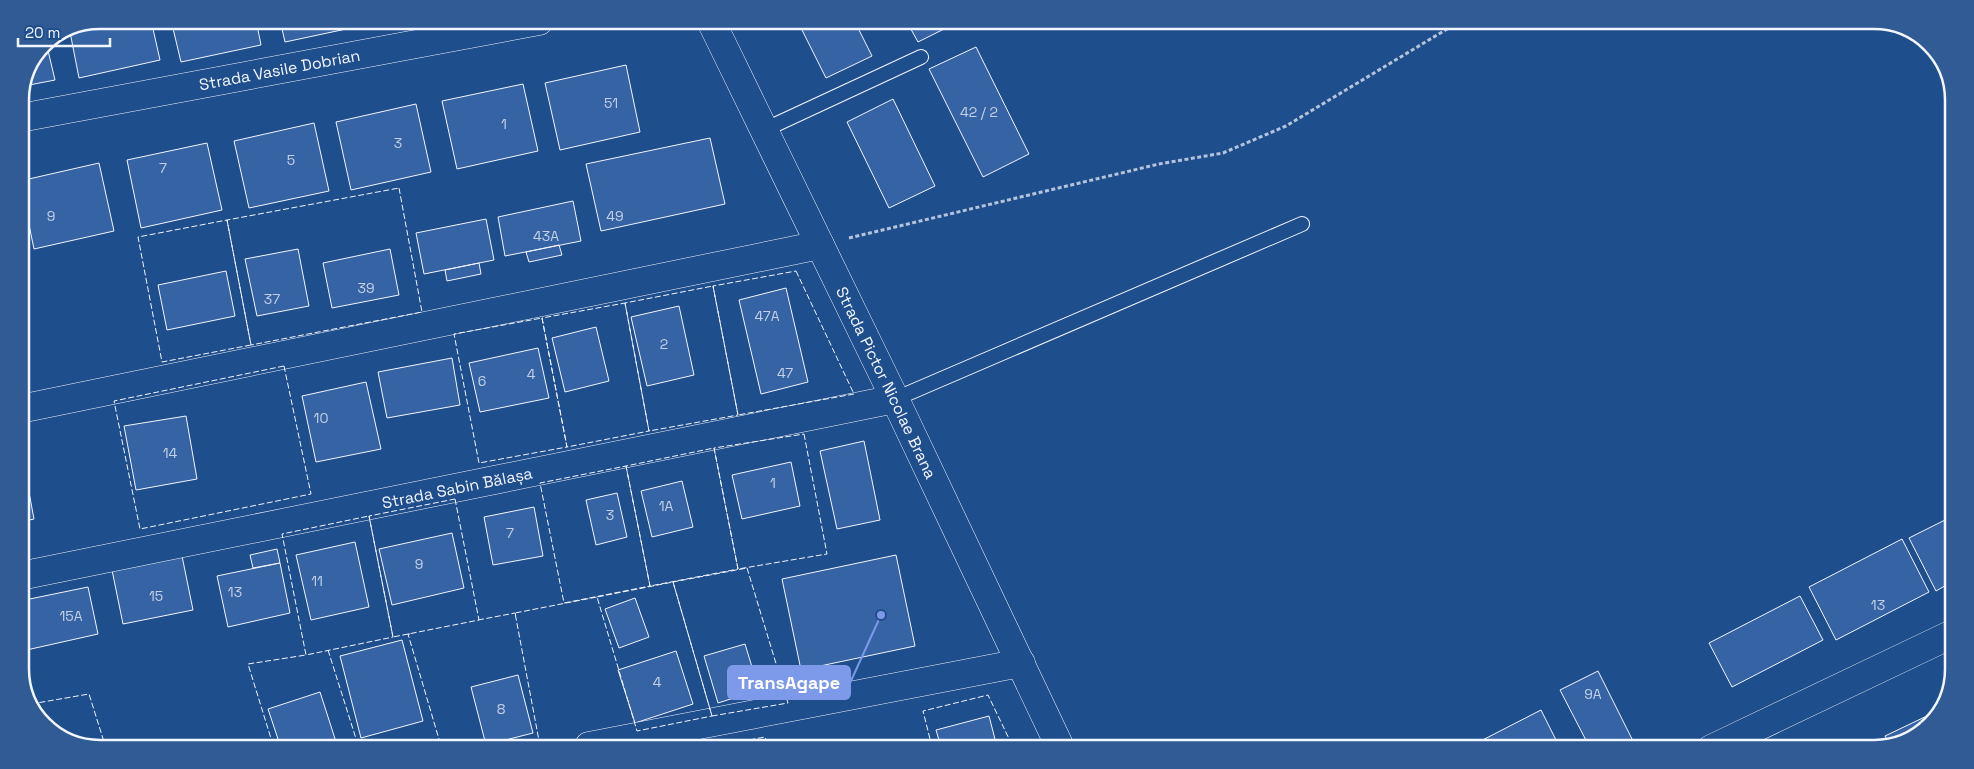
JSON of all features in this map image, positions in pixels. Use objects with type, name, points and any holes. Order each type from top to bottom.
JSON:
[{"type":"street","name":"Strada Vasile Dobrian","points":[[29,116],[496,29]]},
{"type":"street","name":"Strada Pictor Nicolae Brana","points":[[714,29],[895,399],[1057,740]]},
{"type":"street","points":[[29,407],[820,245]]},
{"type":"street","name":"Strada Sabin Bălașa","points":[[29,574],[895,399]]},
{"type":"street","points":[[1730,740],[1945,637]]},
{"type":"street","points":[[620,740],[1020,663]]},
{"type":"lane","points":[[764,130],[921,57]]},
{"type":"lane","points":[[895,399],[1302,224]]},
{"type":"path","points":[[820,245],[1159,164],[1223,153],[1286,126],[1447,29]]},
{"type":"building","points":[[153,29],[160,60],[79,78],[71,35],[86,30]]},
{"type":"building","points":[[173,29],[258,29],[261,45],[181,62]]},
{"type":"building","points":[[282,29],[346,29],[285,42]]},
{"type":"building","points":[[802,29],[858,29],[872,56],[826,78]]},
{"type":"building","points":[[911,29],[944,29],[918,42]]},
{"type":"building","points":[[976,47],[1029,154],[983,177],[929,69]]},
{"type":"building","points":[[48,52],[55,80],[30,85],[41,60]]},
{"type":"building","points":[[626,65],[640,132],[560,150],[545,83]]},
{"type":"building","points":[[523,84],[538,151],[457,169],[442,101]]},
{"type":"building","points":[[893,99],[935,186],[889,208],[847,122]]},
{"type":"building","points":[[416,104],[431,172],[351,190],[336,122]]},
{"type":"building","points":[[314,123],[329,191],[249,208],[234,141]]},
{"type":"building","points":[[710,138],[725,204],[601,231],[586,164]]},
{"type":"building","points":[[207,143],[222,210],[141,228],[127,160]]},
{"type":"building","points":[[99,163],[114,231],[34,249],[29,225],[29,179]]},
{"type":"building","points":[[573,201],[581,241],[505,256],[498,217]]},
{"type":"building","points":[[486,219],[494,260],[424,274],[416,233]]},
{"type":"building","points":[[559,245],[562,255],[529,262],[526,252]]},
{"type":"building","points":[[298,249],[309,306],[257,316],[245,259]]},
{"type":"building","points":[[390,249],[399,295],[332,308],[323,263]]},
{"type":"building","points":[[479,263],[481,274],[447,281],[445,270]]},
{"type":"building","points":[[226,271],[235,316],[167,330],[158,285]]},
{"type":"building","points":[[786,288],[808,382],[761,394],[739,300]]},
{"type":"building","points":[[679,306],[694,375],[647,386],[631,317]]},
{"type":"building","points":[[596,327],[609,381],[565,392],[552,338]]},
{"type":"building","points":[[538,348],[549,398],[480,412],[469,363]]},
{"type":"building","points":[[452,358],[460,405],[387,418],[378,372]]},
{"type":"building","points":[[366,382],[381,449],[316,462],[302,396]]},
{"type":"building","points":[[186,416],[197,479],[136,490],[124,426]]},
{"type":"building","points":[[864,441],[880,520],[837,529],[820,451]]},
{"type":"building","points":[[791,462],[800,506],[742,519],[732,475]]},
{"type":"building","points":[[682,481],[693,527],[652,537],[641,491]]},
{"type":"building","points":[[29,492],[34,519],[29,520]]},
{"type":"building","points":[[617,493],[627,537],[596,545],[586,500]]},
{"type":"building","points":[[534,507],[543,556],[493,565],[484,517]]},
{"type":"building","points":[[1945,520],[1945,586],[1936,591],[1909,538]]},
{"type":"building","points":[[452,533],[464,588],[392,605],[379,549]]},
{"type":"building","points":[[1902,539],[1929,592],[1836,640],[1809,587]]},
{"type":"building","points":[[355,542],[369,607],[311,620],[296,555]]},
{"type":"building","points":[[277,549],[280,563],[253,568],[250,555]]},
{"type":"building","points":[[896,555],[915,646],[801,670],[782,579]]},
{"type":"building","points":[[182,556],[193,610],[123,624],[112,570]]},
{"type":"building","points":[[280,563],[290,613],[228,627],[217,576]]},
{"type":"building","points":[[88,587],[98,634],[29,649],[29,599]]},
{"type":"building","points":[[1800,596],[1823,640],[1732,687],[1709,643]]},
{"type":"building","points":[[635,598],[649,637],[619,648],[605,609]]},
{"type":"building","points":[[402,640],[423,721],[361,738],[340,656]]},
{"type":"building","points":[[745,644],[759,690],[718,703],[704,656]]},
{"type":"building","points":[[676,651],[693,704],[635,723],[618,670]]},
{"type":"building","points":[[1598,671],[1632,740],[1586,740],[1560,690]]},
{"type":"building","points":[[518,675],[533,733],[506,740],[485,740],[471,687]]},
{"type":"building","points":[[320,692],[335,740],[278,740],[268,709]]},
{"type":"building","points":[[1541,710],[1556,740],[1483,740]]},
{"type":"building","points":[[1929,715],[1910,731],[1888,739],[1885,736]]},
{"type":"building","points":[[989,716],[995,740],[939,740],[936,730]]},
{"type":"fence","points":[[399,188],[422,312],[251,345],[227,220],[399,188]]},
{"type":"fence","points":[[227,220],[251,345],[162,362],[138,237],[227,220]]},
{"type":"fence","points":[[796,271],[854,394],[738,415],[713,286],[796,271]]},
{"type":"fence","points":[[713,286],[738,415],[649,431],[625,303],[713,286]]},
{"type":"fence","points":[[625,303],[649,431],[567,447],[542,318],[625,303]]},
{"type":"fence","points":[[542,318],[567,447],[479,463],[454,334],[542,318]]},
{"type":"fence","points":[[284,366],[311,494],[140,529],[114,401],[284,366]]},
{"type":"fence","points":[[804,434],[827,554],[738,569],[714,448],[804,434]]},
{"type":"fence","points":[[714,448],[738,569],[650,586],[626,466],[714,448]]},
{"type":"fence","points":[[626,466],[650,586],[564,603],[540,483],[626,466]]},
{"type":"fence","points":[[455,499],[479,620],[393,637],[369,516],[455,499]]},
{"type":"fence","points":[[369,516],[393,637],[306,655],[282,534],[369,516]]},
{"type":"fence","points":[[747,568],[788,703],[712,716],[673,582],[747,568]]},
{"type":"fence","points":[[673,582],[712,716],[637,731],[597,597],[673,582]]},
{"type":"fence","points":[[539,740],[515,613],[597,597],[598,599]]},
{"type":"fence","points":[[478,620],[515,613],[516,616]]},
{"type":"fence","points":[[410,634],[408,634],[439,740]]},
{"type":"fence","points":[[328,650],[356,740]]},
{"type":"fence","points":[[271,740],[248,664],[306,655]]},
{"type":"fence","points":[[37,703],[89,694],[103,740]]},
{"type":"fence","points":[[930,740],[923,711],[988,695],[1010,740]]},
{"type":"fence","points":[[749,740],[765,737],[766,740]]},
{"type":"place","name":"TransAgape","points":[[881,615]]}]
